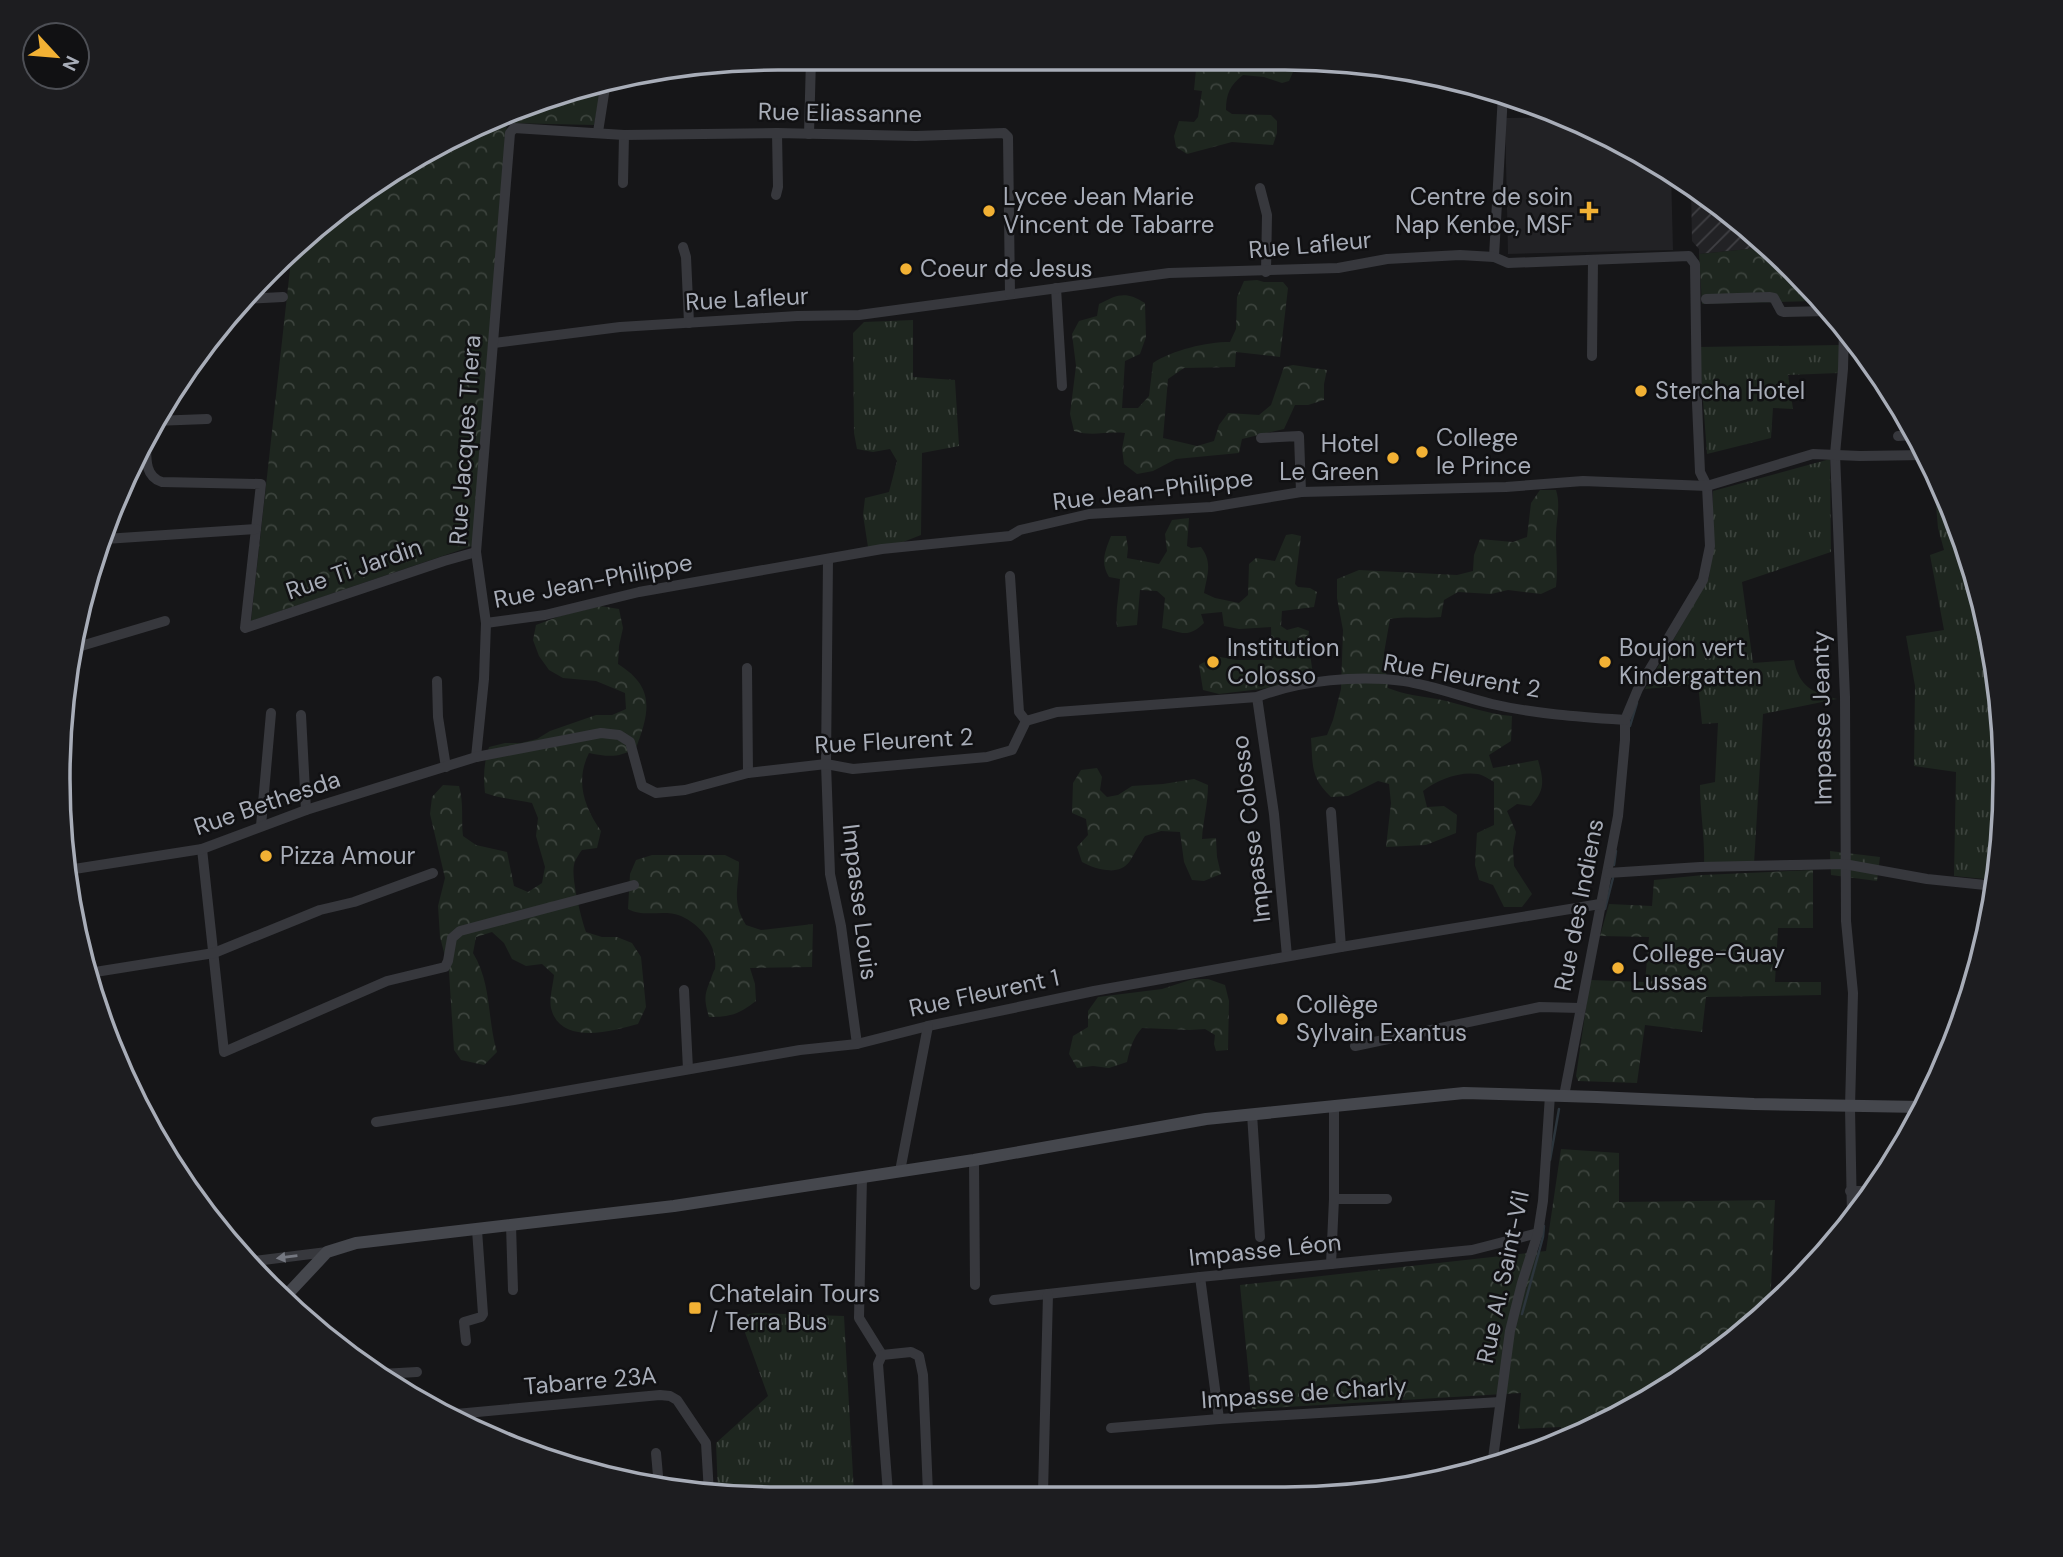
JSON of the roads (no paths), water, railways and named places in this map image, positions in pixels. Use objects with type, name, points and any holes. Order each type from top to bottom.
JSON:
[{"type":"main road","points":[[290,1291],[327,1252],[356,1243],[674,1206],[974,1160],[1206,1119],[1464,1093],[1912,1107]]},
{"type":"street","points":[[810,134],[811,70]]},
{"type":"street","points":[[598,132],[604,92]]},
{"type":"street","points":[[1494,257],[1502,105]]},
{"type":"street","name":"Rue Eliassanne","points":[[514,128],[624,135],[1006,134],[1010,294]]},
{"type":"street","name":"Rue Jacques Thera","points":[[476,757],[486,623],[476,552],[510,133],[514,128]]},
{"type":"street","points":[[776,195],[777,133]]},
{"type":"street","points":[[623,183],[624,135]]},
{"type":"street","points":[[1260,188],[1267,215],[1266,272]]},
{"type":"street","points":[[683,247],[690,323]]},
{"type":"street","name":"Rue Lafleur","points":[[494,342],[620,327],[797,316],[859,315],[1170,273],[1338,268],[1420,256],[1494,257],[1508,264],[1689,256],[1695,264],[1700,472],[1707,486]]},
{"type":"street","points":[[1592,356],[1594,260]]},
{"type":"street","points":[[1056,288],[1062,386]]},
{"type":"street","points":[[258,298],[284,297]]},
{"type":"street","points":[[1706,299],[1769,297],[1774,298],[1784,312],[1817,311]]},
{"type":"street","name":"Impasse Jeanty","points":[[1844,343],[1835,454],[1844,697],[1844,864],[1853,993],[1851,1204]]},
{"type":"street","points":[[167,421],[207,419]]},
{"type":"street","points":[[1261,438],[1299,436],[1301,492]]},
{"type":"street","points":[[1898,436],[1904,436]]},
{"type":"street","name":"Rue Jean-Philippe","points":[[486,623],[545,615],[639,592],[882,549],[1010,536],[1020,530],[1089,514],[1211,507],[1301,492],[1506,487],[1583,481],[1707,486],[1814,454],[1915,455]]},
{"type":"street","points":[[113,539],[256,529],[261,484],[162,482],[154,480],[148,472],[147,457]]},
{"type":"street","points":[[1625,720],[1638,689],[1703,580],[1710,546],[1707,486]]},
{"type":"street","name":"Rue Ti Jardin","points":[[256,529],[245,628],[476,552]]},
{"type":"street","name":"Impasse Louis","points":[[828,559],[826,764],[830,874],[841,926],[857,1044]]},
{"type":"street","points":[[1010,576],[1019,712],[1026,721]]},
{"type":"street","points":[[83,645],[165,621]]},
{"type":"street","points":[[747,668],[748,773]]},
{"type":"street","name":"Rue Fleurent 2","points":[[476,757],[601,733],[619,734],[630,742],[642,786],[656,793],[685,790],[748,773],[826,764],[853,769],[987,757],[1012,750],[1026,721],[1057,712],[1257,696],[1278,688],[1338,679],[1404,681],[1494,704],[1582,717],[1625,720]]},
{"type":"street","points":[[437,681],[438,717],[446,767]]},
{"type":"street","name":"Impasse Colosso","points":[[1257,696],[1274,814],[1287,956]]},
{"type":"street","points":[[261,826],[271,713]]},
{"type":"street","points":[[301,715],[306,810]]},
{"type":"street","name":"Rue des Indiens","points":[[1557,1096],[1580,1008],[1608,873],[1618,816],[1625,720]]},
{"type":"street","name":"Rue Bethesda","points":[[76,869],[202,849],[306,810],[476,757]]},
{"type":"street","points":[[1331,812],[1341,947]]},
{"type":"street","points":[[202,849],[224,1052],[387,981],[445,967],[452,938],[460,930],[634,885]]},
{"type":"street","points":[[1608,873],[1700,867],[1844,864],[1927,879],[1985,885]]},
{"type":"street","points":[[97,972],[214,953],[320,910],[354,902],[433,873]]},
{"type":"street","name":"Rue Fleurent 1","points":[[376,1122],[800,1050],[857,1044],[1094,991],[1600,904]]},
{"type":"street","points":[[684,990],[688,1069]]},
{"type":"street","points":[[1355,1046],[1540,1007],[1580,1008]]},
{"type":"street","points":[[900,1171],[928,1026]]},
{"type":"street","name":"Rue Al. Saint-Vil","points":[[1493,1455],[1510,1331],[1538,1233],[1557,1096]]},
{"type":"street","points":[[1331,1264],[1334,1107]]},
{"type":"street","points":[[1252,1114],[1261,1237]]},
{"type":"street","points":[[974,1160],[975,1285]]},
{"type":"street","points":[[862,1177],[859,1318],[882,1355]]},
{"type":"street","points":[[1850,1191],[1860,1191]]},
{"type":"street","points":[[1334,1199],[1387,1199]]},
{"type":"street","points":[[511,1225],[513,1290]]},
{"type":"street","points":[[466,1341],[464,1322],[483,1314],[477,1230]]},
{"type":"street","name":"Impasse Léon","points":[[993,1300],[1472,1250],[1538,1233]]},
{"type":"street","points":[[260,1260],[327,1252]]},
{"type":"street","points":[[1200,1277],[1219,1419]]},
{"type":"street","points":[[1044,1487],[1048,1294]]},
{"type":"street","points":[[882,1355],[911,1352],[919,1356],[923,1375],[928,1487]]},
{"type":"street","points":[[882,1355],[878,1364],[888,1487]]},
{"type":"street","points":[[397,1375],[417,1372]]},
{"type":"street","name":"Tabarre 23A","points":[[464,1413],[670,1396],[677,1400],[706,1443],[708,1483]]},
{"type":"street","name":"Impasse de Charly","points":[[1111,1428],[1500,1402]]},
{"type":"street","points":[[656,1453],[658,1476]]},
{"type":"waterway","points":[[1630,726],[1637,703]]},
{"type":"waterway","points":[[1614,865],[1616,851]]},
{"type":"waterway","points":[[1605,909],[1613,878]]},
{"type":"waterway","points":[[1550,1160],[1559,1109]]},
{"type":"waterway","points":[[1522,1314],[1544,1226]]},
{"type":"place","name":"Lycee Jean Marie Vincent de Tabarre","points":[[989,211]]},
{"type":"place","name":"Centre de soin Nap Kenbe, MSF","points":[[1589,211]]},
{"type":"place","name":"Coeur de Jesus","points":[[906,269]]},
{"type":"place","name":"Stercha Hotel","points":[[1641,391]]},
{"type":"place","name":"College le Prince","points":[[1422,452]]},
{"type":"place","name":"Hotel Le Green","points":[[1393,458]]},
{"type":"place","name":"Institution Colosso","points":[[1213,662]]},
{"type":"place","name":"Boujon vert Kindergatten","points":[[1605,662]]},
{"type":"place","name":"Pizza Amour","points":[[266,856]]},
{"type":"place","name":"College-Guay Lussas","points":[[1618,968]]},
{"type":"place","name":"Collège Sylvain Exantus","points":[[1282,1019]]},
{"type":"place","name":"Chatelain Tours / Terra Bus","points":[[695,1308]]}]
